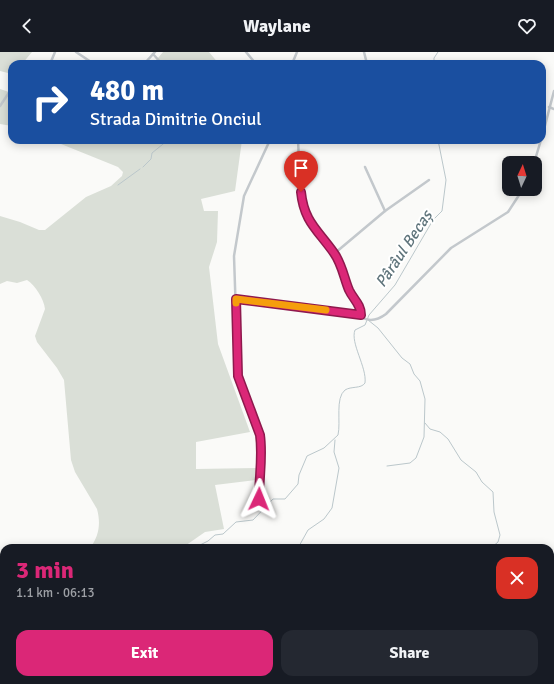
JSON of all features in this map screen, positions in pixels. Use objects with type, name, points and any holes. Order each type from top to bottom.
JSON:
[{"type":"street","points":[[76,52],[88,60]]},
{"type":"street","points":[[246,52],[253,60]]},
{"type":"street","points":[[546,120],[554,92]]},
{"type":"street","points":[[0,106],[8,94]]},
{"type":"street","points":[[549,107],[554,109]]},
{"type":"street","points":[[259,499],[262,466],[260,435],[238,376],[234,256],[242,200],[268,144]]},
{"type":"street","points":[[298,144],[300,183],[304,209],[311,224],[335,253],[349,290],[359,306],[361,316]]},
{"type":"street","points":[[536,156],[540,144]]},
{"type":"street","points":[[365,167],[385,211]]},
{"type":"street","points":[[335,253],[385,211],[429,180]]},
{"type":"street","points":[[236,299],[361,316],[370,320],[383,316],[451,248],[508,212],[518,196]]},
{"type":"shaded area","points":[[0,52],[32,52],[25,60],[8,60],[8,73],[0,71]]},
{"type":"shaded area","points":[[163,52],[209,52],[216,60],[156,60]]},
{"type":"shaded area","points":[[0,89],[8,92],[8,125],[0,124]]},
{"type":"shaded area","points":[[61,144],[241,144],[235,191],[201,199],[204,211],[218,211],[217,242],[209,267],[218,344],[250,432],[196,442],[196,469],[258,468],[256,480],[215,485],[224,529],[205,532],[188,544],[92,544],[99,525],[98,514],[97,509],[75,472],[71,460],[64,380],[57,368],[37,342],[35,336],[45,309],[43,301],[36,289],[27,280],[17,283],[7,281],[0,284],[0,216],[39,230],[45,230],[86,197],[111,186],[122,176],[123,172],[118,167]]},
{"type":"waterway","name":"Pârâul Becaș","points":[[434,60],[438,52]]},
{"type":"waterway","points":[[143,167],[151,159],[152,153],[163,144]]},
{"type":"waterway","name":"Pârâul Becaș","points":[[202,544],[215,535],[223,534],[236,522],[253,520],[273,499],[285,499],[298,484],[299,475],[307,456],[324,448],[338,435],[339,404],[342,394],[347,389],[361,386],[365,383],[364,370],[356,348],[354,335],[355,330],[365,325],[369,315],[395,285],[433,220],[442,211],[446,180],[439,144]]},
{"type":"waterway","points":[[118,185],[140,169]]},
{"type":"waterway","points":[[368,320],[378,328],[402,358],[410,364],[414,374],[420,381],[425,399],[424,437],[416,458],[410,463],[387,466]]},
{"type":"waterway","points":[[425,423],[430,429],[440,432],[448,439],[461,460],[476,472],[482,482],[493,492],[494,512],[500,535],[498,542],[496,544]]},
{"type":"waterway","points":[[300,544],[308,530],[324,519],[332,508],[339,468],[334,452],[335,440]]},
{"type":"slow traffic","points":[[236,303],[236,299],[326,310]]},
{"type":"route","points":[[259,499],[259,483],[262,466],[260,435],[238,376],[236,299],[361,315],[359,306],[349,290],[335,253],[319,235],[305,214],[301,192]]}]
